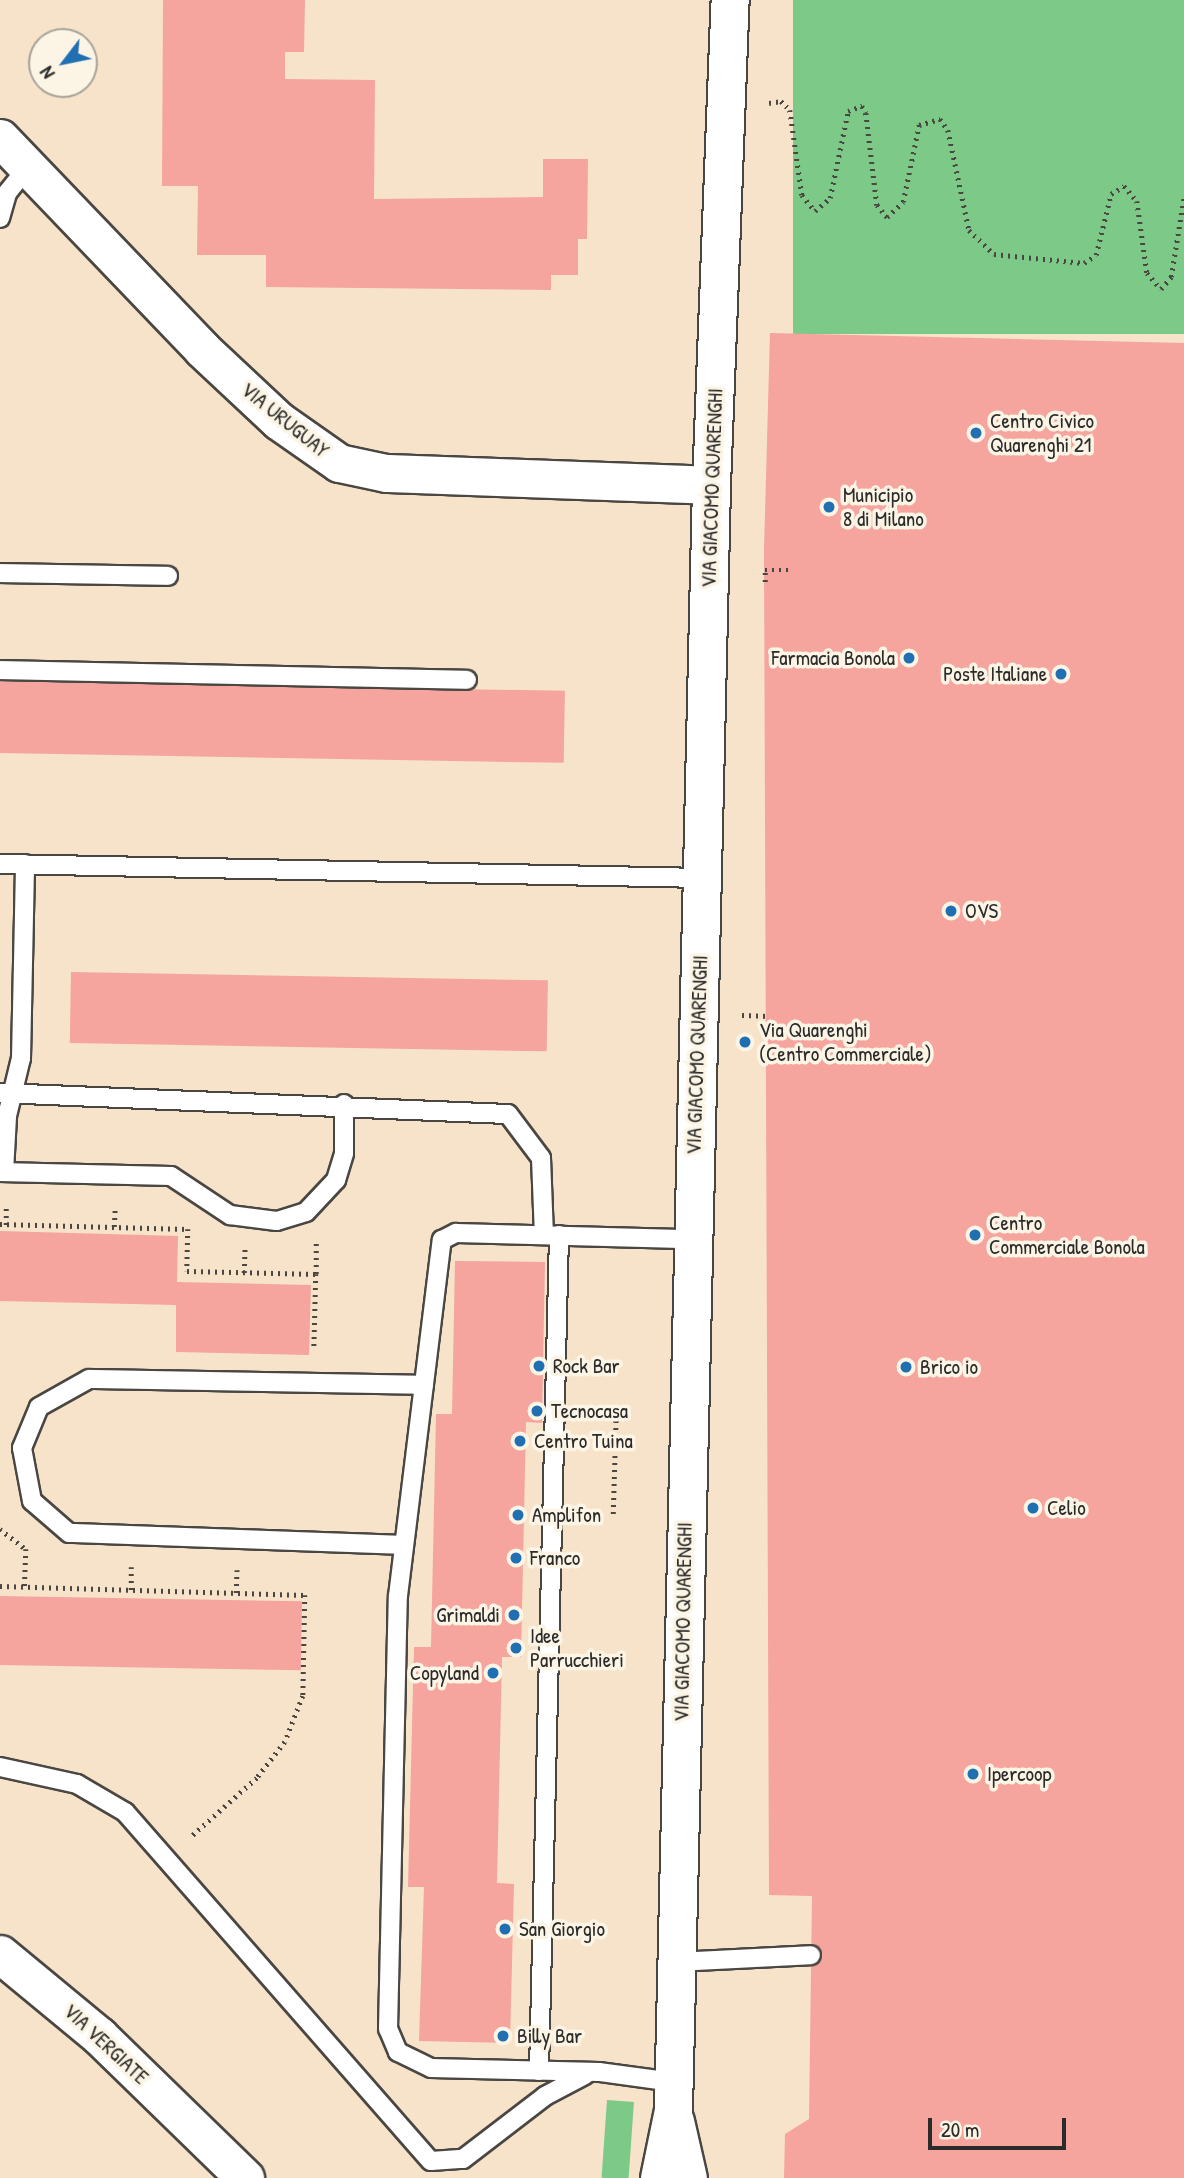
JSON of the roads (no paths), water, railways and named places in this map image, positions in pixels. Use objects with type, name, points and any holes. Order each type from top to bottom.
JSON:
[{"type":"street","name":"VIA GIACOMO QUARENGHI","points":[[659,2178],[673,2096],[691,1239],[711,485],[730,0]]},
{"type":"street","name":"VIA URUGUAY","points":[[0,138],[212,358],[279,421],[339,463],[386,473],[711,485]]},
{"type":"street","name":"VIA VERGIATE","points":[[0,1954],[99,2036],[204,2143],[245,2178]]},
{"type":"street","name":"VIA GIACOMO QUARENGHI","points":[[673,2096],[688,2178]]},
{"type":"street","name":"VIA VERGIATE","points":[[204,2143],[227,2178]]},
{"type":"lane","points":[[0,218],[7,193],[27,167]]},
{"type":"lane","points":[[0,573],[168,576]]},
{"type":"lane","points":[[0,670],[467,680]]},
{"type":"lane","points":[[0,864],[701,878]]},
{"type":"lane","points":[[25,864],[22,1046],[6,1093],[2,1172],[171,1176],[230,1215],[277,1221],[306,1212],[336,1180],[344,1153],[344,1104]]},
{"type":"lane","points":[[6,1093],[344,1104],[508,1114],[541,1158],[552,1235],[539,2071]]},
{"type":"lane","points":[[673,2096],[599,2072],[431,2068],[409,2061],[391,2042],[403,1545],[442,1240],[456,1233],[691,1239]]},
{"type":"lane","points":[[403,1545],[82,1536],[41,1513],[26,1487],[21,1461],[27,1426],[49,1398],[78,1381],[424,1385]]},
{"type":"lane","points":[[0,1767],[100,1794],[166,1858],[431,2161],[463,2159],[558,2087],[599,2072]]},
{"type":"lane","points":[[675,1962],[811,1955]]},
{"type":"place","name":"Centro Civico Quarenghi 21","points":[[976,433]]},
{"type":"place","name":"Municipio 8 di Milano","points":[[829,507]]},
{"type":"place","name":"Farmacia Bonola","points":[[909,658]]},
{"type":"place","name":"Poste Italiane","points":[[1061,674]]},
{"type":"place","name":"OVS","points":[[951,911]]},
{"type":"place","name":"Via Quarenghi (Centro Commerciale)","points":[[745,1042]]},
{"type":"place","name":"Centro Commerciale Bonola","points":[[975,1235]]},
{"type":"place","name":"Rock Bar","points":[[539,1366]]},
{"type":"place","name":"Brico io","points":[[906,1367]]},
{"type":"place","name":"Tecnocasa","points":[[537,1411]]},
{"type":"place","name":"Centro Tuina","points":[[520,1441]]},
{"type":"place","name":"Celio","points":[[1033,1508]]},
{"type":"place","name":"Amplifon","points":[[518,1515]]},
{"type":"place","name":"Franco","points":[[516,1558]]},
{"type":"place","name":"Grimaldi","points":[[514,1615]]},
{"type":"place","name":"Idee Parrucchieri","points":[[516,1648]]},
{"type":"place","name":"Copyland","points":[[493,1673]]},
{"type":"place","name":"Ipercoop","points":[[973,1774]]},
{"type":"place","name":"San Giorgio","points":[[505,1929]]},
{"type":"place","name":"Billy Bar","points":[[503,2036]]}]
